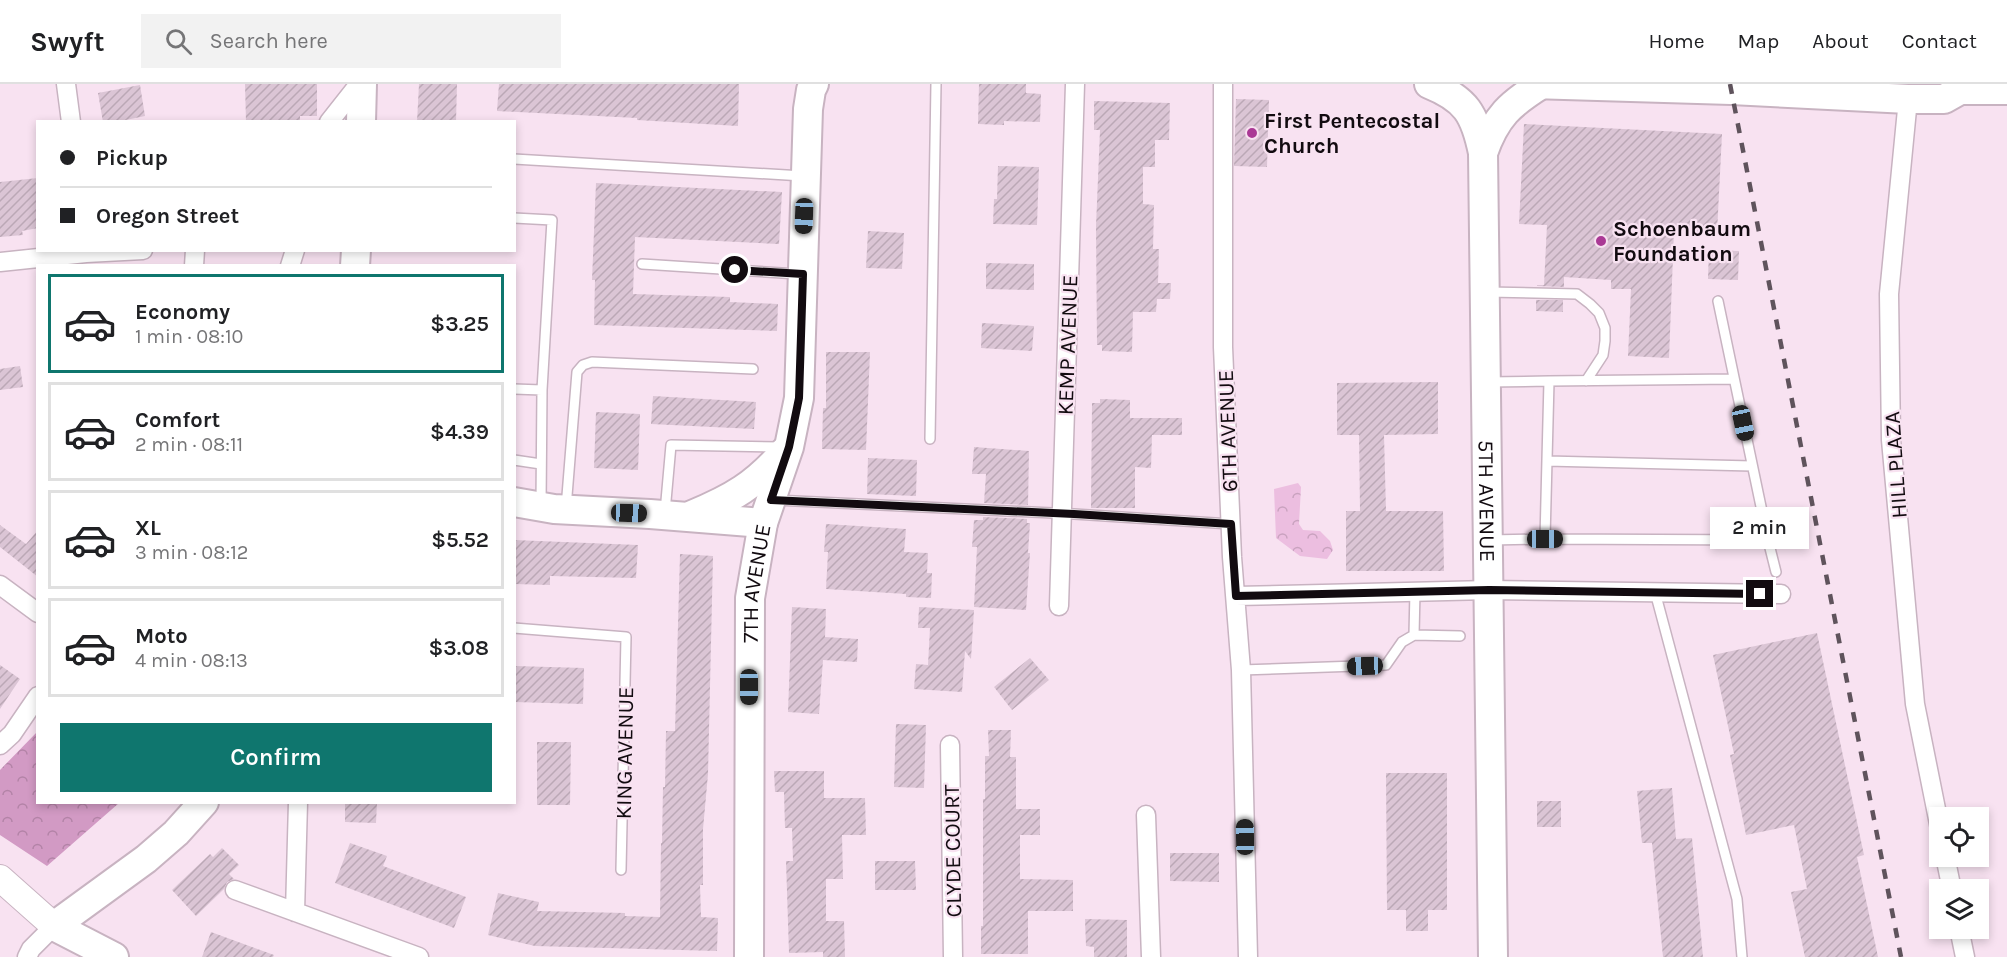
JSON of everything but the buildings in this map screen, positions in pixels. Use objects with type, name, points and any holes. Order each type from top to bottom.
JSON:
[{"type":"main road","points":[[361,84],[361,120]]},
{"type":"main road","points":[[1429,84],[1456,97],[1468,109],[1478,130],[1483,153]]},
{"type":"main road","points":[[1531,84],[1731,90],[1908,99],[1944,99],[1960,90],[2007,90]]},
{"type":"main road","points":[[1483,153],[1490,132],[1499,118],[1511,104],[1542,84]]},
{"type":"main road","name":"7TH AVENUE","points":[[749,957],[750,598],[767,511],[789,447],[799,398],[811,96]]},
{"type":"main road","points":[[1944,99],[1961,109],[2007,110]]},
{"type":"main road","name":"5TH AVENUE","points":[[1483,153],[1493,957]]},
{"type":"main road","points":[[676,516],[732,497],[753,484],[789,447]]},
{"type":"main road","points":[[540,506],[676,516],[767,511]]},
{"type":"main road","points":[[54,926],[146,859],[176,833],[202,804]]},
{"type":"main road","points":[[0,878],[54,926],[114,957]]},
{"type":"street","points":[[66,84],[71,120]]},
{"type":"street","points":[[331,120],[361,84]]},
{"type":"street","name":"KEMP AVENUE","points":[[1059,606],[1075,84]]},
{"type":"street","name":"6TH AVENUE","points":[[1223,84],[1223,327],[1231,524],[1241,670],[1248,957]]},
{"type":"street","name":"HILL PLAZA","points":[[1908,99],[1889,294],[1891,440],[1915,704],[1936,807]]},
{"type":"street","points":[[0,262],[86,252]]},
{"type":"street","points":[[0,585],[36,612]]},
{"type":"street","points":[[1236,596],[1489,590],[1781,594]]},
{"type":"street","points":[[0,745],[12,734],[36,699]]},
{"type":"street","name":"CLYDE COURT","points":[[950,745],[953,957]]},
{"type":"street","points":[[295,912],[298,804]]},
{"type":"street","points":[[1146,815],[1151,957]]},
{"type":"street","points":[[235,890],[419,957]]},
{"type":"street","points":[[29,953],[54,926]]},
{"type":"street","points":[[1961,939],[1965,957]]},
{"type":"lane","points":[[930,439],[936,84]]},
{"type":"lane","points":[[516,159],[806,177]]},
{"type":"lane","points":[[516,218],[552,220],[542,390],[540,506]]},
{"type":"lane","points":[[642,264],[803,274]]},
{"type":"lane","points":[[1485,292],[1577,294],[1590,304],[1599,313],[1605,328],[1605,341],[1603,355],[1586,381]]},
{"type":"lane","points":[[1718,301],[1776,572]]},
{"type":"lane","points":[[540,506],[577,372],[583,365],[592,362],[753,369]]},
{"type":"lane","points":[[1486,382],[1734,379]]},
{"type":"lane","points":[[1545,539],[1549,381]]},
{"type":"lane","points":[[516,389],[542,390]]},
{"type":"lane","points":[[676,516],[671,445],[789,447]]},
{"type":"lane","points":[[516,460],[541,464]]},
{"type":"lane","points":[[1547,460],[1752,466]]},
{"type":"lane","points":[[767,511],[1062,514],[1231,524]]},
{"type":"lane","points":[[1488,540],[1768,540]]},
{"type":"lane","points":[[1414,635],[1415,591]]},
{"type":"lane","points":[[1655,592],[1737,899],[1742,957]]},
{"type":"lane","name":"KING AVENUE","points":[[516,628],[626,637],[621,870]]},
{"type":"lane","points":[[1241,670],[1386,665],[1402,642],[1414,635],[1460,636]]},
{"type":"green space","points":[[1298,483],[1301,487],[1299,524],[1303,530],[1320,531],[1330,541],[1333,550],[1327,559],[1300,556],[1276,538],[1274,489]]},
{"type":"green space","points":[[36,733],[36,804],[118,804],[47,866],[0,835],[0,770]]},
{"type":"railway","points":[[1730,84],[1901,957]]},
{"type":"place","name":"First Pentecostal Church","points":[[1252,133]]},
{"type":"place","name":"Schoenbaum Foundation","points":[[1601,241]]},
{"type":"route","points":[[735,270],[803,274],[799,398],[789,447],[771,500],[1074,514],[1231,524],[1236,596],[1489,590],[1760,594]]}]
